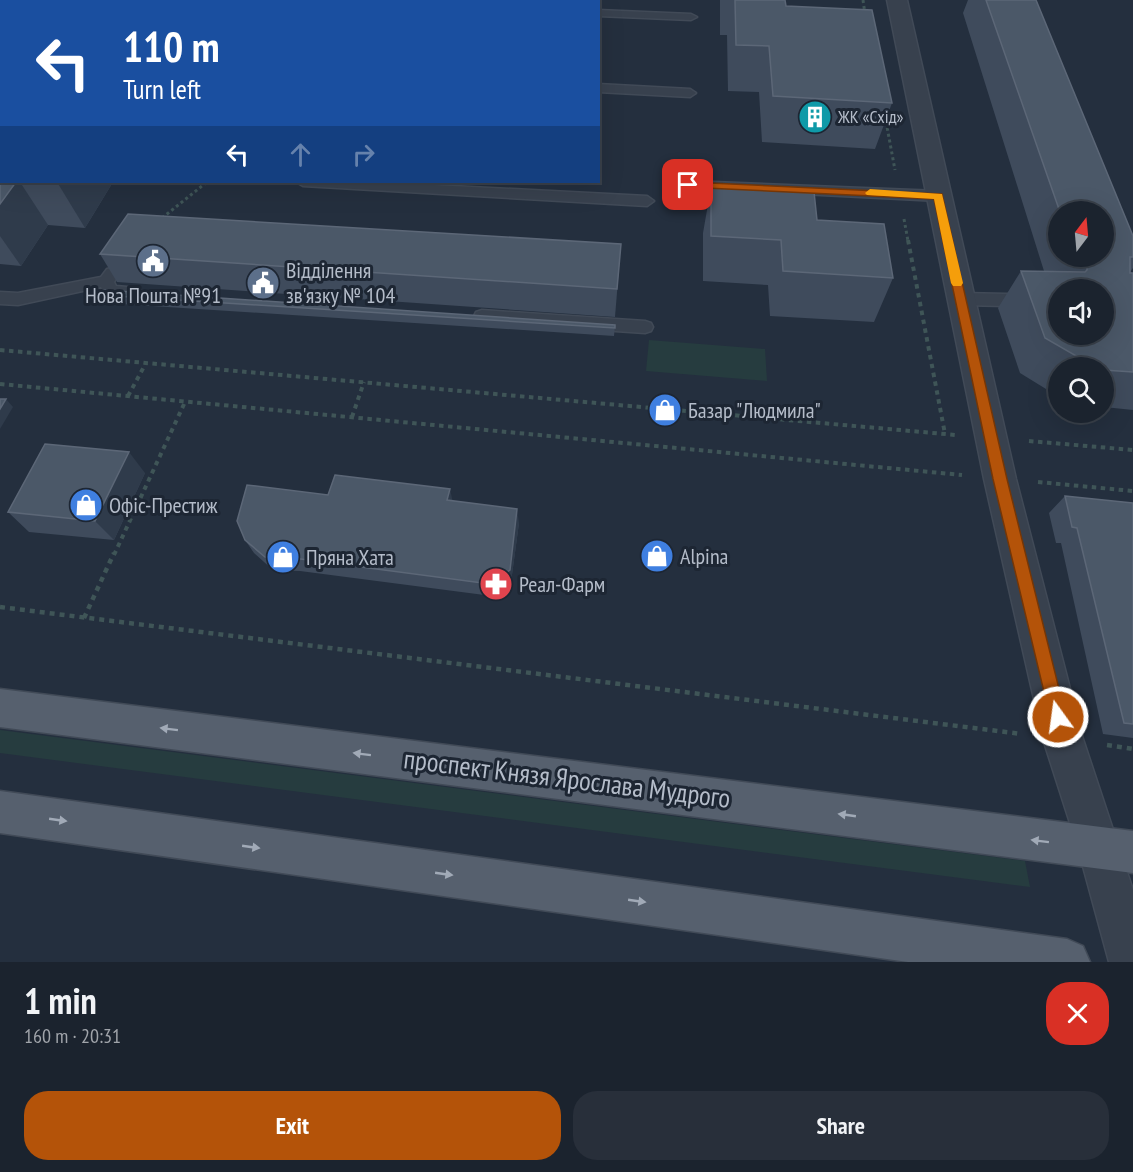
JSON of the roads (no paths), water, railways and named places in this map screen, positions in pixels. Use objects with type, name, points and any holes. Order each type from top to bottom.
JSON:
[{"type":"main road","name":"проспект Князя Ярослава Мудрого","points":[[0,708],[1116,850]]},
{"type":"main road","points":[[0,812],[963,954],[1066,962]]},
{"type":"street","points":[[897,0],[1000,479],[1063,739],[1116,850],[1132,962]]},
{"type":"lane","points":[[600,13],[691,17]]},
{"type":"lane","points":[[600,88],[690,93]]},
{"type":"lane","points":[[321,183],[647,201]]},
{"type":"lane","points":[[688,185],[939,196]]},
{"type":"lane","points":[[0,298],[18,299],[106,281],[138,237]]},
{"type":"lane","points":[[106,281],[110,291],[144,293]]},
{"type":"lane","points":[[961,298],[1048,301]]},
{"type":"lane","points":[[470,315],[645,327]]},
{"type":"place","name":"ЖК «Схід»","points":[[815,117]]},
{"type":"place","name":"Нова Пошта №91","points":[[153,261]]},
{"type":"place","name":"Відділення зв'язку № 104","points":[[263,283]]},
{"type":"place","name":"Базар \"Людмила\"","points":[[665,410]]},
{"type":"place","name":"Офіс-Престиж","points":[[86,505]]},
{"type":"place","name":"Alpina","points":[[657,556]]},
{"type":"place","name":"Пряна Хата","points":[[283,557]]},
{"type":"place","name":"Реал-Фарм","points":[[496,584]]}]
